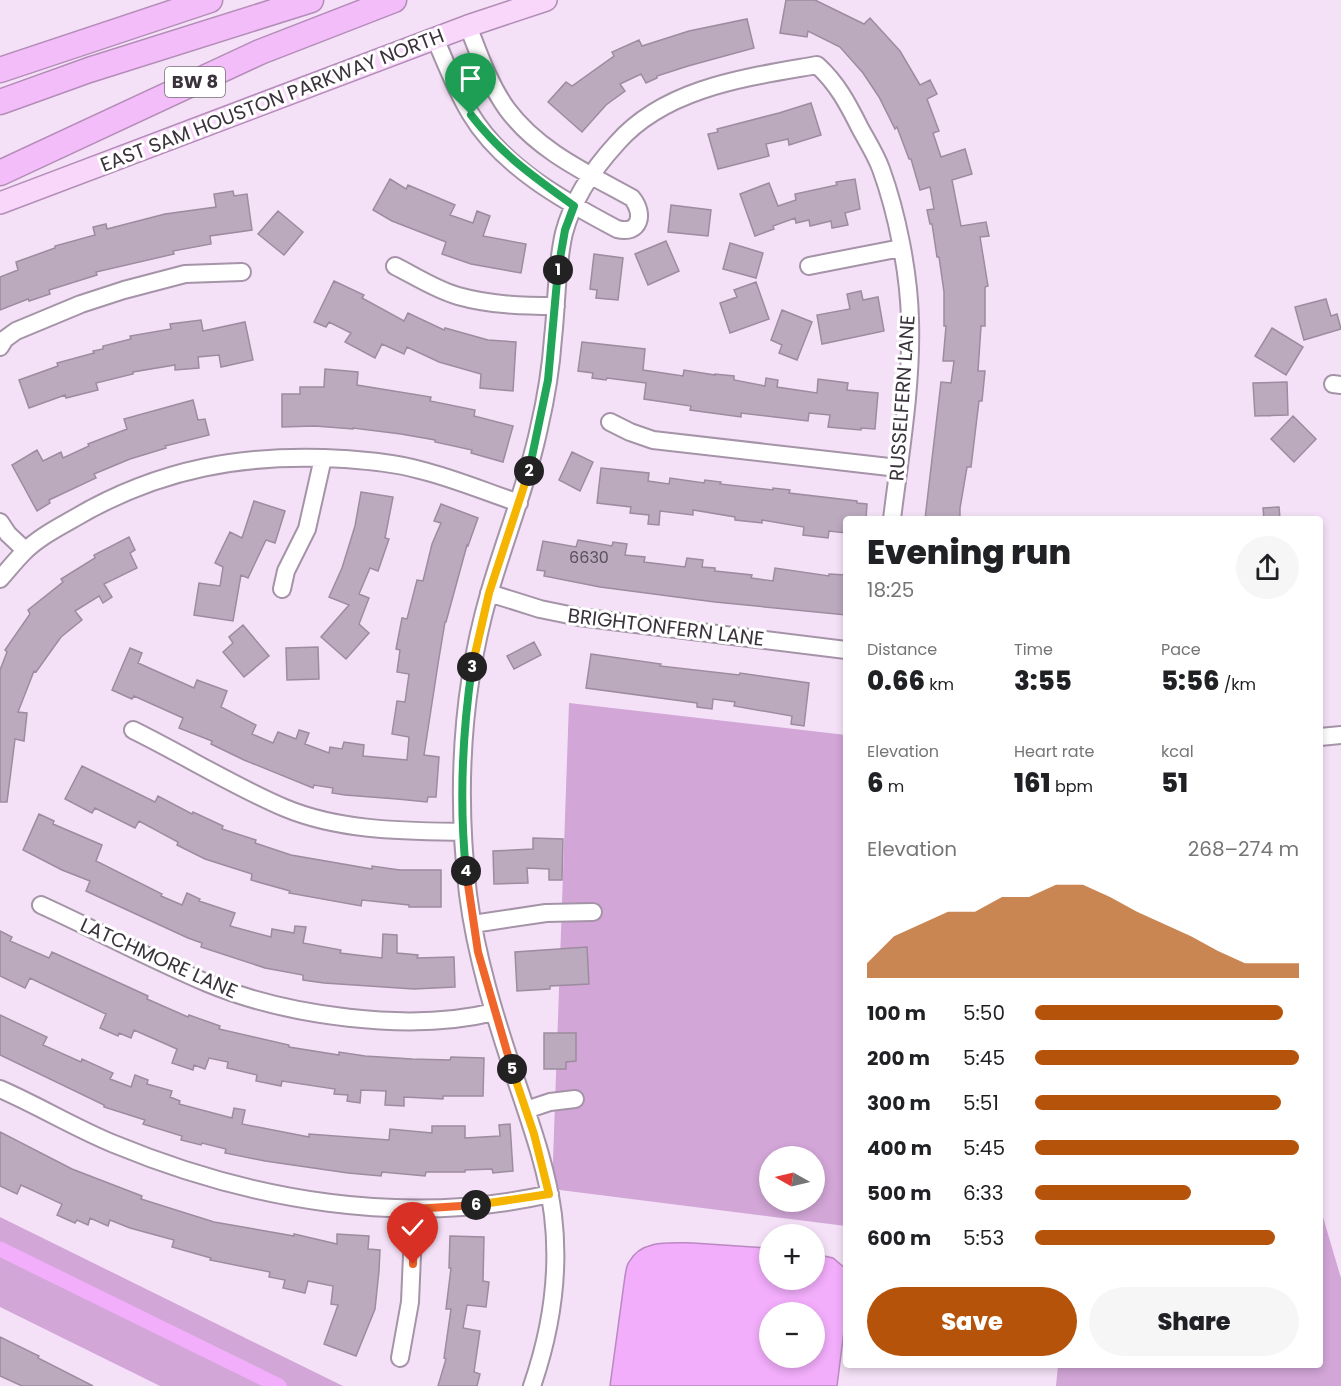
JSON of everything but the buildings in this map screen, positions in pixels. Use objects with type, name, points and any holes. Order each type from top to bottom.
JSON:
[{"type":"highway","points":[[6,66],[210,0]]},
{"type":"highway","points":[[0,102],[89,70],[311,0]]},
{"type":"highway","name":"BW 8","points":[[0,172],[260,52],[394,0]]},
{"type":"main road","name":"EAST SAM HOUSTON PARKWAY NORTH","points":[[0,203],[435,38],[546,0]]},
{"type":"street","points":[[435,38],[461,97],[490,140],[534,178],[574,206],[624,231],[633,227],[638,222],[640,214],[638,205],[632,198],[544,147],[507,110],[494,87],[468,26]]},
{"type":"street","name":"RUSSELFERN LANE","points":[[591,175],[631,129],[662,107],[726,84],[800,68],[818,65],[829,75],[848,103],[880,166],[891,200],[901,248],[909,304],[910,337],[892,516]]},
{"type":"street","points":[[532,1386],[547,1334],[552,1304],[555,1243],[549,1194],[478,952],[462,832],[462,778],[466,705],[472,667],[489,593],[530,468],[541,418],[548,380],[559,265],[565,230],[574,206],[591,175]]},
{"type":"street","points":[[809,266],[901,248]]},
{"type":"street","points":[[395,266],[456,296],[518,306],[556,306]]},
{"type":"street","points":[[0,347],[5,339],[16,332],[81,304],[124,290],[185,274],[242,272]]},
{"type":"street","points":[[610,422],[653,440],[898,468]]},
{"type":"street","points":[[0,579],[25,550],[104,500],[139,486],[214,465],[251,459],[322,458],[388,463],[420,470],[519,503]]},
{"type":"street","points":[[282,589],[286,571],[308,529],[322,458]]},
{"type":"street","points":[[0,522],[25,550]]},
{"type":"street","name":"BRIGHTONFERN LANE","points":[[489,593],[579,618],[843,650]]},
{"type":"street","points":[[133,730],[237,785],[302,814],[386,830],[462,832]]},
{"type":"street","points":[[1323,737],[1341,735]]},
{"type":"street","name":"LATCHMORE LANE","points":[[41,905],[208,983],[280,1005],[380,1020],[439,1020],[494,1012]]},
{"type":"street","points":[[473,924],[546,913],[593,912]]},
{"type":"street","points":[[0,1089],[115,1145],[200,1174],[257,1191],[295,1199],[374,1208],[414,1209],[483,1205],[549,1194]]},
{"type":"street","points":[[526,1110],[550,1102],[575,1099]]},
{"type":"street","points":[[400,1358],[410,1302],[414,1209]]},
{"type":"shaded area","points":[[569,703],[843,735],[843,1226],[552,1189]]},
{"type":"shaded area","points":[[0,1217],[343,1386],[160,1386],[0,1307]]},
{"type":"shaded area","points":[[1323,1217],[1341,1278],[1341,1386],[1056,1386],[1058,1368],[1323,1368]]},
{"type":"shaded area","points":[[684,1243],[759,1247],[759,1290],[825,1290],[825,1256],[833,1258],[843,1266],[843,1339],[837,1386],[610,1386],[627,1267],[634,1255],[641,1249],[657,1244]]},
{"type":"waterway","points":[[0,1249],[279,1386]]},
{"type":"route","points":[[413,1264],[414,1209],[483,1205],[549,1194],[534,1134],[494,1012],[478,952],[468,895],[461,802],[463,737],[472,667],[489,593],[530,468],[539,428],[553,341],[559,265],[565,230],[574,206],[510,159],[490,140],[471,115]]}]
